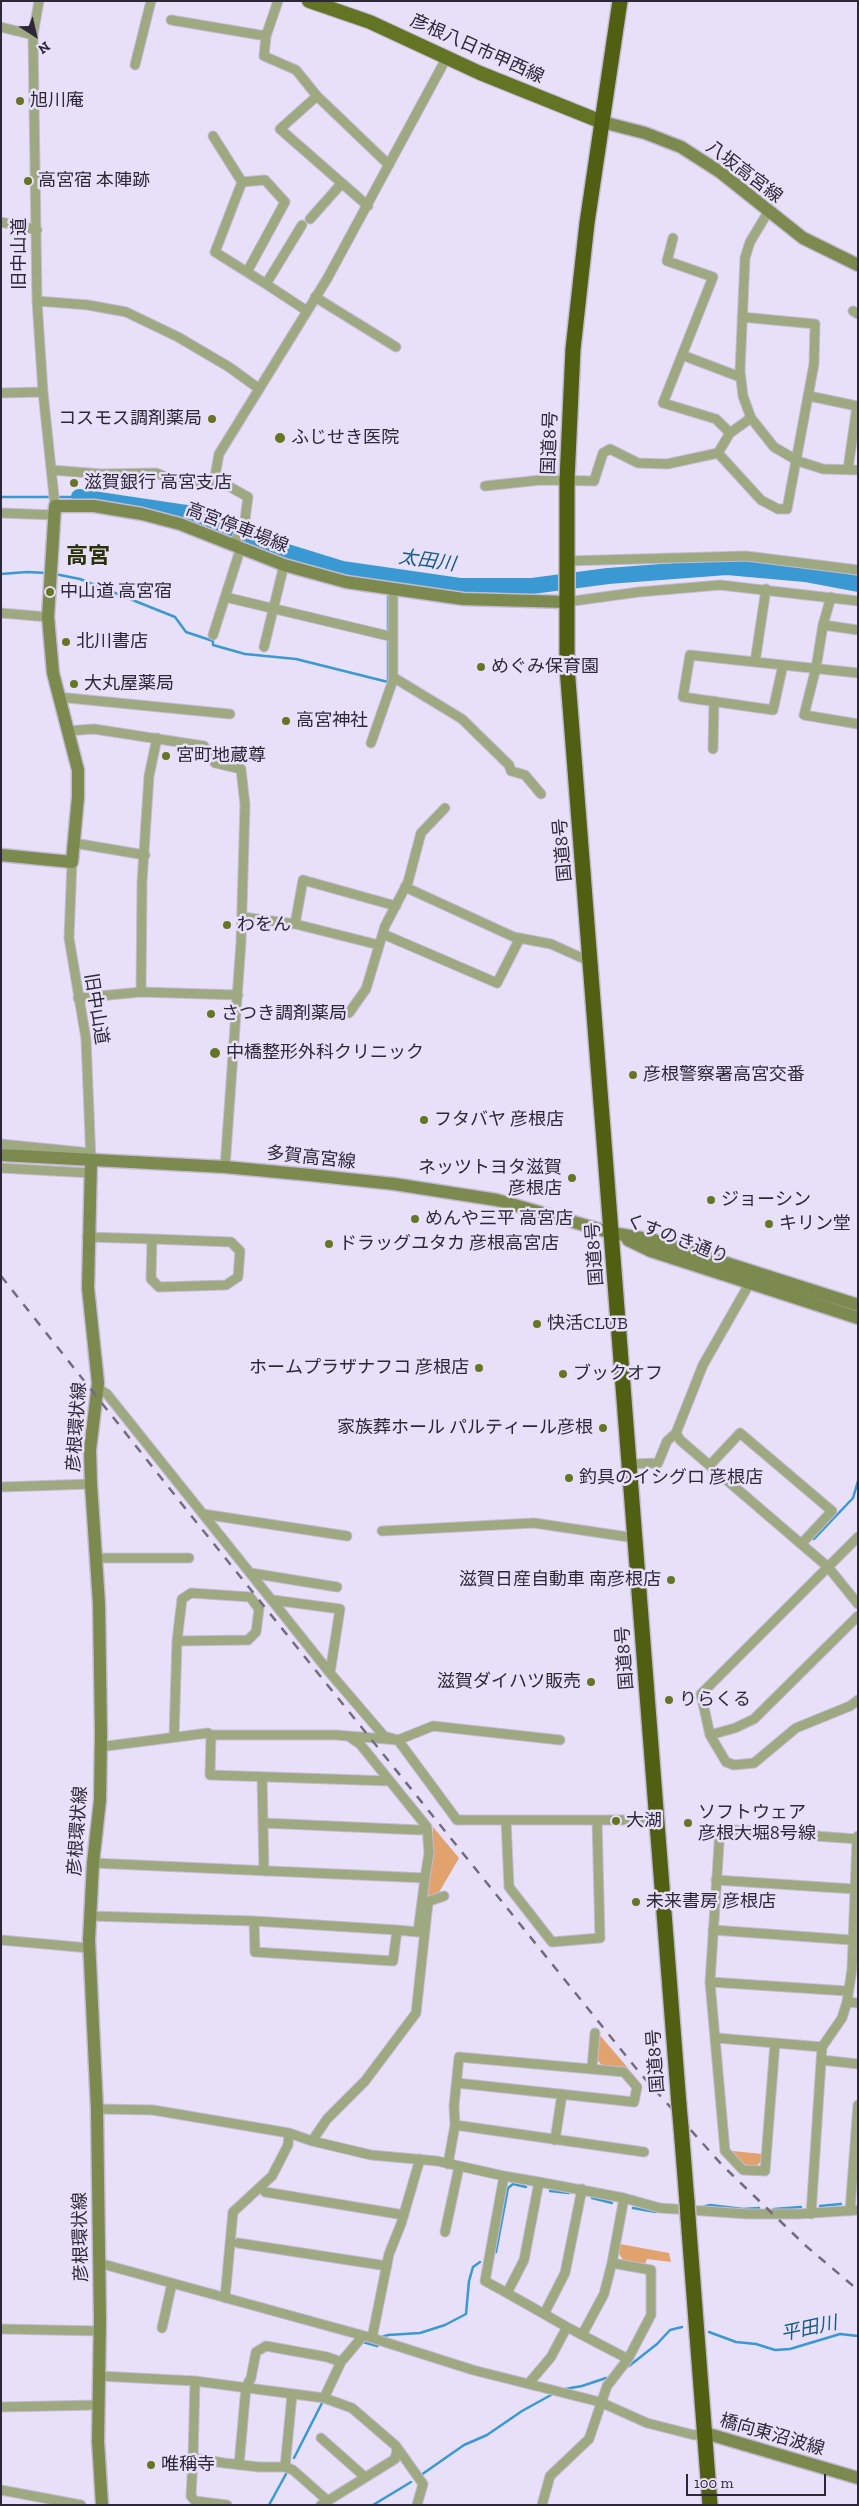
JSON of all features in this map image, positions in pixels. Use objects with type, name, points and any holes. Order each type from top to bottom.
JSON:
[{"type":"highway","name":"国道8号","points":[[620,1],[586,223],[573,348],[567,480],[567,667],[710,2505]]},
{"type":"main road","name":"彦根八日市甲西線","points":[[309,1],[370,22],[480,73],[602,122]]},
{"type":"main road","name":"八坂高宮線","points":[[602,122],[645,133],[681,147],[720,172],[803,238],[858,265]]},
{"type":"main road","name":"高宮停車場線","points":[[55,507],[94,506],[142,514],[180,524],[237,544],[284,565],[346,582],[463,599],[566,598]]},
{"type":"main road","points":[[1,855],[72,862],[78,797],[78,770],[53,673],[48,617],[55,507]]},
{"type":"main road","name":"多賀高宮線","points":[[1,1155],[91,1162],[225,1167],[385,1183],[497,1200],[612,1233]]},
{"type":"main road","name":"彦根環状線","points":[[91,1162],[87,1238],[88,1288],[96,1351],[98,1388],[90,1450],[101,1672],[100,1800],[93,1863],[89,1948],[97,2109],[100,2330],[98,2441],[102,2505]]},
{"type":"main road","name":"くすのき通り","points":[[612,1233],[654,1240],[858,1318]]},
{"type":"main road","name":"くすのき通り","points":[[752,1279],[858,1305]]},
{"type":"main road","name":"橋向東沼波線","points":[[705,2433],[858,2478]]},
{"type":"street","name":"旧中山道","points":[[39,1],[34,35],[37,301],[42,392],[55,490],[55,507]]},
{"type":"street","points":[[135,66],[151,1]]},
{"type":"street","points":[[278,1],[266,36],[264,56],[296,70],[317,96],[389,165]]},
{"type":"street","points":[[171,20],[266,36]]},
{"type":"street","points":[[1,27],[34,35]]},
{"type":"street","points":[[214,482],[219,454],[307,311],[368,206],[447,57]]},
{"type":"street","points":[[317,96],[280,129],[368,206]]},
{"type":"street","points":[[214,136],[242,182]]},
{"type":"street","points":[[242,182],[265,180],[285,202],[247,272]]},
{"type":"street","points":[[242,182],[215,252],[307,311]]},
{"type":"street","points":[[310,219],[342,183]]},
{"type":"street","points":[[768,212],[750,242],[745,258],[740,377],[743,396],[752,418],[774,446],[798,461],[823,469],[853,469],[858,406],[809,396]]},
{"type":"street","points":[[1,222],[37,230]]},
{"type":"street","points":[[266,284],[302,225]]},
{"type":"street","points":[[673,238],[667,260],[713,277],[664,403],[716,419],[730,434]]},
{"type":"street","points":[[315,297],[396,347]]},
{"type":"street","points":[[37,301],[97,306],[126,312],[178,337],[229,367],[258,388]]},
{"type":"street","points":[[718,453],[761,500],[778,509],[788,509],[814,364],[815,324],[742,317]]},
{"type":"street","points":[[682,355],[740,377]]},
{"type":"street","points":[[1,393],[42,392]]},
{"type":"street","points":[[485,486],[541,480],[594,480],[603,453],[610,449],[638,463],[667,464],[718,453],[730,434],[752,418]]},
{"type":"street","points":[[52,470],[101,474],[156,473],[179,482],[214,482],[230,487],[248,497],[245,519],[237,544],[225,598],[213,635]]},
{"type":"street","points":[[1,514],[55,507]]},
{"type":"street","points":[[566,563],[746,556],[858,570]]},
{"type":"street","points":[[264,647],[284,565]]},
{"type":"street","points":[[566,598],[720,585],[766,588],[858,601]]},
{"type":"street","points":[[756,662],[766,588]]},
{"type":"street","points":[[371,742],[393,677],[393,589]]},
{"type":"street","points":[[831,596],[804,715],[858,724]]},
{"type":"street","points":[[225,598],[392,637]]},
{"type":"street","points":[[1,613],[48,617]]},
{"type":"street","points":[[823,625],[858,630]]},
{"type":"street","points":[[783,665],[773,710],[683,697],[690,655],[858,673]]},
{"type":"street","points":[[393,677],[462,719],[510,765],[511,771],[526,775],[540,794]]},
{"type":"street","points":[[58,697],[230,714]]},
{"type":"street","points":[[713,749],[714,702]]},
{"type":"street","points":[[67,731],[94,729],[204,746],[215,763],[241,769],[245,805],[242,916],[225,1167]]},
{"type":"street","points":[[141,992],[142,882],[149,776],[157,738]]},
{"type":"street","points":[[349,1013],[366,989],[383,934],[406,887],[421,833],[445,808]]},
{"type":"street","points":[[74,843],[145,855]]},
{"type":"street","name":"旧中山道","points":[[72,862],[69,938],[89,1071],[91,1162]]},
{"type":"street","points":[[295,924],[303,880],[396,906]]},
{"type":"street","points":[[406,887],[520,938],[551,944],[591,962]]},
{"type":"street","points":[[242,916],[295,924],[380,945]]},
{"type":"street","points":[[383,934],[496,983],[520,938]]},
{"type":"street","points":[[78,998],[141,992],[238,995]]},
{"type":"street","points":[[1,1144],[91,1162]]},
{"type":"street","points":[[1,1168],[91,1162]]},
{"type":"street","points":[[87,1238],[152,1239],[231,1242],[240,1251],[238,1277],[226,1284],[159,1287],[152,1279],[152,1239]]},
{"type":"street","points":[[629,1464],[658,1463],[667,1441],[676,1433],[704,1365],[752,1279]]},
{"type":"street","points":[[98,1388],[107,1394],[252,1573],[330,1673],[384,1736],[398,1740],[457,1820],[657,1820]]},
{"type":"street","points":[[676,1433],[680,1440],[828,1566],[858,1604]]},
{"type":"street","points":[[710,1466],[740,1433],[832,1511],[802,1544]]},
{"type":"street","points":[[1,1487],[91,1484]]},
{"type":"street","points":[[203,1514],[347,1536]]},
{"type":"street","points":[[382,1531],[534,1523],[635,1538]]},
{"type":"street","points":[[858,1537],[701,1694],[710,1735],[726,1762],[734,1766],[754,1762],[796,1728],[850,1706],[858,1700]]},
{"type":"street","points":[[96,1558],[189,1558]]},
{"type":"street","points":[[252,1573],[337,1587]]},
{"type":"street","points":[[174,1737],[177,1641],[182,1599],[191,1593],[250,1597],[259,1610],[256,1632],[248,1640],[177,1641]]},
{"type":"street","points":[[273,1600],[340,1609],[330,1673]]},
{"type":"street","points":[[710,1735],[735,1728],[754,1719],[858,1616]]},
{"type":"street","points":[[100,1745],[107,1746],[208,1733],[211,1735],[336,1735],[350,1738],[398,1740],[433,1726],[560,1740]]},
{"type":"street","points":[[211,1735],[210,1774],[390,1781]]},
{"type":"street","points":[[312,2141],[327,2119],[365,2081],[416,2013],[425,1903],[425,1878],[429,1853],[427,1827],[360,1744],[350,1738]]},
{"type":"street","points":[[262,1777],[264,1871]]},
{"type":"street","points":[[506,1820],[508,1887],[552,1942],[600,1938],[598,1820]]},
{"type":"street","points":[[263,1823],[420,1830],[427,1827]]},
{"type":"street","points":[[775,2043],[765,2171],[743,2170],[725,2151],[710,1982],[720,1830],[858,1837],[854,1889],[852,1969],[842,2018],[822,2047],[811,2214]]},
{"type":"street","points":[[93,1863],[425,1878]]},
{"type":"street","points":[[716,1880],[854,1889]]},
{"type":"street","points":[[425,1903],[444,1896]]},
{"type":"street","points":[[90,1916],[254,1921],[418,1932],[425,1903]]},
{"type":"street","points":[[254,1921],[255,1952],[392,1961],[397,1930]]},
{"type":"street","points":[[713,1930],[852,1940]]},
{"type":"street","points":[[1,1940],[89,1948]]},
{"type":"street","points":[[710,1982],[847,1991]]},
{"type":"street","points":[[846,2002],[858,2003]]},
{"type":"street","points":[[592,2068],[595,2033]]},
{"type":"street","points":[[716,2038],[822,2047]]},
{"type":"street","points":[[448,2164],[455,2125],[457,2083],[459,2057],[624,2072],[637,2087],[634,2102],[457,2083]]},
{"type":"street","points":[[822,2060],[858,2064]]},
{"type":"street","points":[[555,2140],[562,2094]]},
{"type":"street","points":[[97,2109],[153,2110],[289,2133],[312,2141],[370,2155],[420,2159],[448,2164],[504,2176],[582,2189],[660,2208],[748,2214],[811,2214],[854,2211],[858,2105]]},
{"type":"street","points":[[455,2125],[644,2152]]},
{"type":"street","points":[[225,2298],[233,2212],[272,2176],[288,2145],[289,2133]]},
{"type":"street","points":[[372,2338],[387,2266],[420,2159]]},
{"type":"street","points":[[445,2232],[459,2167]]},
{"type":"street","points":[[504,2176],[484,2281],[628,2359]]},
{"type":"street","points":[[507,2293],[524,2260],[539,2182]]},
{"type":"street","points":[[544,2314],[565,2273],[582,2189]]},
{"type":"street","points":[[265,2192],[404,2215]]},
{"type":"street","points":[[582,2335],[604,2294],[612,2263],[624,2198]]},
{"type":"street","points":[[238,2243],[387,2266]]},
{"type":"street","points":[[99,2263],[362,2337],[372,2338],[473,2370],[600,2402],[646,2422],[694,2434],[705,2433]]},
{"type":"street","points":[[542,2505],[550,2476],[588,2439],[607,2386],[628,2359],[651,2315],[651,2270],[612,2263]]},
{"type":"street","points":[[162,2328],[172,2283]]},
{"type":"street","points":[[528,2383],[551,2357],[567,2327]]},
{"type":"street","points":[[1,2329],[100,2330]]},
{"type":"street","points":[[324,2398],[340,2362],[362,2337]]},
{"type":"street","points":[[239,2465],[246,2387],[251,2378],[256,2352],[266,2346],[327,2357],[340,2362]]},
{"type":"street","points":[[99,2376],[195,2381],[246,2387],[324,2398],[352,2408],[396,2446],[423,2484],[417,2505]]},
{"type":"street","points":[[195,2381],[191,2496],[195,2501],[227,2505]]},
{"type":"street","points":[[285,2467],[292,2395]]},
{"type":"street","points":[[1,2408],[98,2405]]},
{"type":"street","points":[[321,2438],[365,2477]]},
{"type":"street","points":[[193,2458],[239,2465],[285,2467],[293,2470],[324,2503],[395,2459],[397,2454],[396,2446]]},
{"type":"street","points":[[1,2490],[81,2505]]},
{"type":"shaded area","points":[[433,1827],[459,1858],[438,1894],[426,1898],[433,1854]]},
{"type":"shaded area","points":[[598,2033],[628,2068],[603,2066],[596,2059]]},
{"type":"shaded area","points":[[732,2151],[763,2154],[762,2161],[755,2167],[749,2166],[742,2163]]},
{"type":"shaded area","points":[[620,2244],[669,2253],[671,2262],[647,2259],[645,2264],[623,2260],[618,2252]]},
{"type":"waterway","name":"太田川","points":[[1,497],[79,497]]},
{"type":"waterway","name":"太田川","points":[[79,497],[186,513],[214,521],[274,548],[342,569],[460,586],[532,586],[608,576],[727,567],[805,574],[858,584]]},
{"type":"waterway","points":[[1,574],[47,573]]},
{"type":"waterway","points":[[55,574],[80,579],[175,617],[186,632],[213,641],[213,645],[245,654],[296,659],[388,682],[388,639]]},
{"type":"waterway","name":"太田川","points":[[389,583],[391,576]]},
{"type":"waterway","points":[[388,591],[388,633]]},
{"type":"waterway","points":[[814,1539],[853,1498],[858,1481]]},
{"type":"waterway","points":[[496,2252],[508,2188],[513,2184],[526,2187]]},
{"type":"waterway","points":[[550,2191],[569,2193]]},
{"type":"waterway","points":[[592,2198],[612,2203]]},
{"type":"waterway","points":[[820,2206],[841,2204]]},
{"type":"waterway","points":[[703,2207],[710,2205],[743,2209],[759,2208]]},
{"type":"waterway","points":[[774,2209],[801,2207]]},
{"type":"waterway","points":[[633,2208],[656,2212]]},
{"type":"waterway","points":[[382,2337],[420,2333],[445,2325],[466,2314],[469,2281],[473,2267],[480,2262]]},
{"type":"waterway","name":"平田川","points":[[629,2366],[657,2344],[670,2330],[682,2327]]},
{"type":"waterway","name":"平田川","points":[[709,2332],[736,2342],[756,2344],[775,2350],[790,2349],[840,2334],[858,2336]]},
{"type":"waterway","points":[[363,2342],[378,2345]]},
{"type":"waterway","name":"平田川","points":[[565,2389],[582,2386],[606,2378]]},
{"type":"waterway","name":"平田川","points":[[421,2475],[464,2445],[487,2435],[522,2411],[551,2395]]},
{"type":"waterway","points":[[294,2458],[322,2403]]},
{"type":"waterway","points":[[269,2505],[286,2474]]},
{"type":"waterway","name":"平田川","points":[[373,2505],[411,2482]]},
{"type":"railway","points":[[1,1276],[189,1513],[639,2072],[722,2165],[806,2246],[858,2290]]},
{"type":"place","name":"旭川庵","points":[[20,101]]},
{"type":"place","name":"高宮宿 本陣跡","points":[[28,181]]},
{"type":"place","name":"コスモス調剤薬局","points":[[212,419]]},
{"type":"place","name":"ふじせき医院","points":[[280,438]]},
{"type":"place","name":"滋賀銀行 高宮支店","points":[[74,483]]},
{"type":"place","name":"中山道 高宮宿","points":[[50,592]]},
{"type":"place","name":"北川書店","points":[[66,642]]},
{"type":"place","name":"めぐみ保育園","points":[[481,667]]},
{"type":"place","name":"大丸屋薬局","points":[[74,684]]},
{"type":"place","name":"高宮神社","points":[[286,721]]},
{"type":"place","name":"宮町地蔵尊","points":[[166,756]]},
{"type":"place","name":"わをん","points":[[227,925]]},
{"type":"place","name":"さつき調剤薬局","points":[[211,1014]]},
{"type":"place","name":"中橋整形外科クリニック","points":[[215,1053]]},
{"type":"place","name":"彦根警察署高宮交番","points":[[633,1075]]},
{"type":"place","name":"フタバヤ 彦根店","points":[[424,1120]]},
{"type":"place","name":"ネッツトヨタ滋賀 彦根店","points":[[572,1178]]},
{"type":"place","name":"ジョーシン","points":[[711,1200]]},
{"type":"place","name":"めんや三平 高宮店","points":[[415,1219]]},
{"type":"place","name":"キリン堂","points":[[769,1224]]},
{"type":"place","name":"ドラッグユタカ 彦根高宮店","points":[[329,1244]]},
{"type":"place","name":"快活CLUB","points":[[537,1324]]},
{"type":"place","name":"ホームプラザナフコ 彦根店","points":[[479,1368]]},
{"type":"place","name":"ブックオフ","points":[[563,1374]]},
{"type":"place","name":"家族葬ホール パルティール彦根","points":[[603,1428]]},
{"type":"place","name":"釣具のイシグロ 彦根店","points":[[569,1478]]},
{"type":"place","name":"滋賀日産自動車 南彦根店","points":[[671,1580]]},
{"type":"place","name":"滋賀ダイハツ販売","points":[[591,1682]]},
{"type":"place","name":"りらくる","points":[[669,1700]]},
{"type":"place","name":"大湖","points":[[616,1821]]},
{"type":"place","name":"ソフトウェア 彦根大堀8号線","points":[[688,1823]]},
{"type":"place","name":"未来書房 彦根店","points":[[636,1902]]},
{"type":"place","name":"唯稱寺","points":[[151,2465]]},
{"type":"district","name":"高宮","points":[[88,557]]}]
